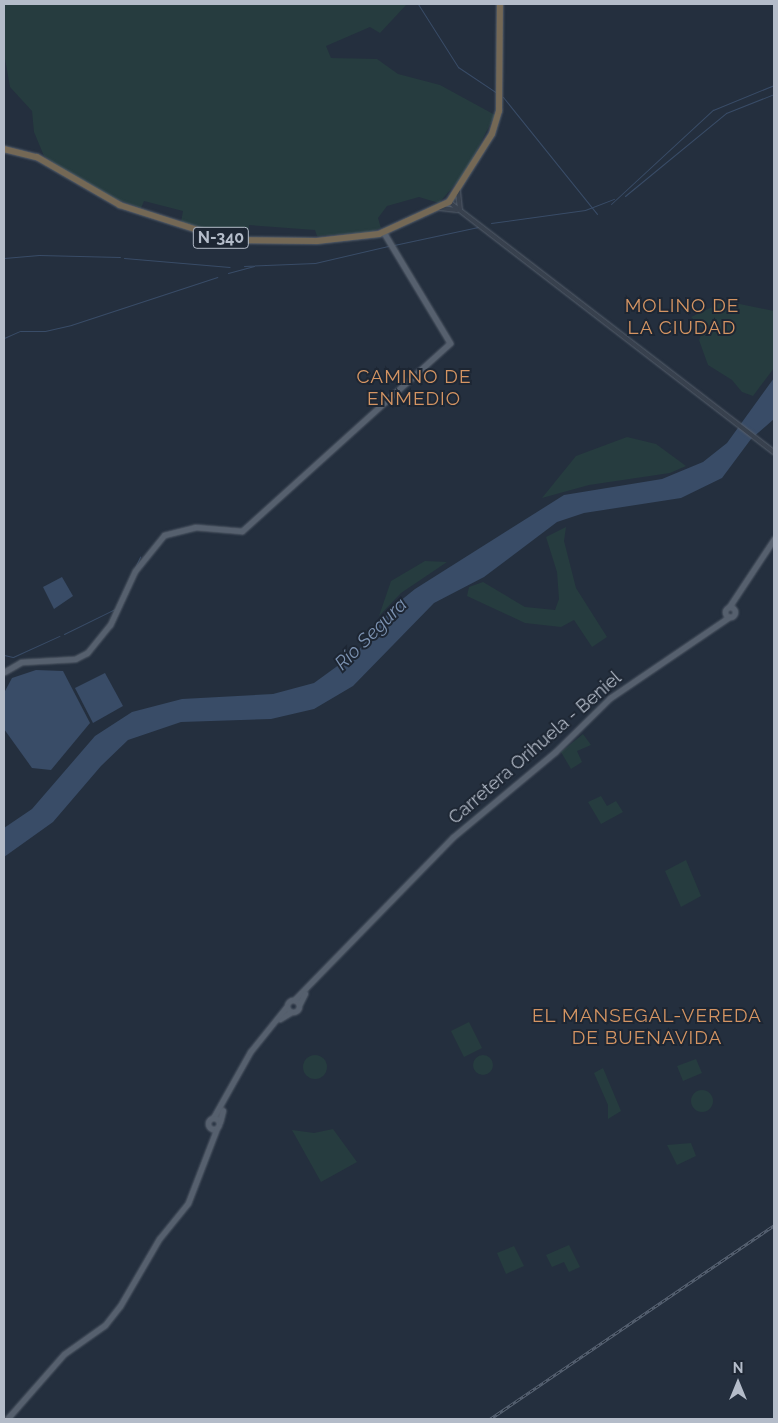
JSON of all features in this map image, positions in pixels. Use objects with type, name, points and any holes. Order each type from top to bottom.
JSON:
[{"type":"highway","name":"N-340","points":[[4,149],[37,156],[120,205],[229,240],[317,241],[384,233],[450,202],[498,119],[500,4]]},
{"type":"main road","points":[[4,672],[20,662],[75,659],[87,653],[110,625],[135,571],[164,535],[195,527],[242,531],[450,343],[384,233]]},
{"type":"main road","name":"Carretera Orihuela - Beniel","points":[[292,1012],[299,1005],[305,992],[453,837],[556,752],[610,698],[717,622],[728,612],[774,539]]},
{"type":"main road","name":"Carretera Orihuela - Beniel","points":[[735,610],[738,597]]},
{"type":"main road","points":[[728,612],[735,610]]},
{"type":"main road","points":[[728,612],[734,615],[735,610]]},
{"type":"main road","name":"Carretera Orihuela - Beniel","points":[[287,1006],[385,910]]},
{"type":"main road","points":[[294,1000],[299,1005]]},
{"type":"main road","points":[[6,1419],[64,1354],[104,1324],[120,1306],[159,1239],[188,1203],[212,1142],[217,1128],[236,1081],[256,1048],[275,1024],[292,1012],[287,1006],[250,1052],[209,1122],[212,1142]]},
{"type":"main road","points":[[213,1118],[220,1122]]},
{"type":"main road","points":[[210,1128],[217,1128]]},
{"type":"street","points":[[458,191],[461,211]]},
{"type":"street","points":[[450,202],[774,452]]},
{"type":"street","points":[[440,208],[461,211]]},
{"type":"green space","points":[[4,4],[407,4],[380,33],[370,27],[326,46],[331,58],[377,59],[398,74],[440,85],[495,115],[465,173],[439,203],[419,197],[387,206],[378,218],[381,228],[370,232],[317,236],[315,230],[249,225],[248,239],[228,237],[181,222],[183,211],[144,201],[141,208],[99,193],[44,156],[34,132],[32,111],[10,87],[4,53]]},
{"type":"green space","points":[[725,301],[774,311],[774,368],[753,396],[742,392],[732,380],[708,365],[699,340],[704,329],[691,317]]},
{"type":"green space","points":[[627,437],[656,444],[686,466],[670,473],[589,485],[542,498],[576,456]]},
{"type":"green space","points":[[566,527],[564,541],[576,588],[607,637],[592,647],[574,620],[561,627],[525,623],[467,596],[469,587],[483,582],[525,607],[555,610],[559,599],[557,572],[546,537]]},
{"type":"green space","points":[[425,561],[447,562],[401,593],[379,616],[391,581]]},
{"type":"green space","points":[[583,734],[591,745],[577,751],[582,762],[571,769],[561,752]]},
{"type":"green space","points":[[601,796],[607,806],[616,801],[623,812],[601,824],[588,802]]},
{"type":"green space","points":[[686,860],[701,896],[681,907],[665,871]]},
{"type":"green space","points":[[469,1022],[482,1048],[464,1057],[451,1031]]},
{"type":"green space","points":[[315,1055],[323,1059],[327,1067],[323,1075],[315,1079],[307,1075],[303,1067],[307,1059]]},
{"type":"green space","points":[[483,1055],[490,1058],[493,1065],[490,1072],[483,1075],[476,1072],[473,1065],[476,1058]]},
{"type":"green space","points":[[696,1059],[702,1073],[683,1081],[677,1066]]},
{"type":"green space","points":[[603,1068],[621,1111],[608,1119],[608,1105],[594,1073]]},
{"type":"green space","points":[[702,1090],[710,1093],[713,1101],[710,1109],[702,1112],[694,1109],[691,1101],[694,1093]]},
{"type":"green space","points":[[333,1129],[357,1162],[321,1182],[292,1130],[314,1133]]},
{"type":"green space","points":[[691,1143],[696,1156],[677,1165],[667,1145]]},
{"type":"green space","points":[[569,1245],[580,1267],[569,1272],[564,1262],[552,1267],[546,1255]]},
{"type":"green space","points":[[514,1246],[524,1266],[506,1274],[497,1253]]},
{"type":"water","points":[[774,378],[774,419],[751,439],[722,478],[681,498],[584,513],[557,522],[484,577],[434,603],[353,686],[314,709],[271,719],[181,722],[128,740],[101,766],[53,822],[4,857],[4,828],[32,809],[95,736],[132,712],[182,699],[273,694],[314,683],[358,651],[394,606],[415,589],[564,495],[662,479],[703,462],[727,443]]},
{"type":"water","points":[[62,577],[73,596],[54,609],[43,587]]},
{"type":"water","points":[[36,670],[63,671],[90,723],[51,770],[32,768],[4,729],[4,693],[12,678]]},
{"type":"water","points":[[105,673],[123,706],[93,723],[75,688]]},
{"type":"waterway","points":[[418,4],[458,67],[497,93]]},
{"type":"waterway","points":[[611,204],[713,110],[774,85]]},
{"type":"waterway","points":[[625,196],[726,113],[774,94]]},
{"type":"waterway","points":[[503,97],[597,214]]},
{"type":"waterway","points":[[491,223],[585,210],[614,199]]},
{"type":"waterway","points":[[394,245],[478,227]]},
{"type":"waterway","points":[[244,266],[315,263],[388,246]]},
{"type":"waterway","points":[[4,258],[39,255],[120,257]]},
{"type":"waterway","points":[[124,258],[230,267]]},
{"type":"waterway","points":[[228,273],[254,266]]},
{"type":"waterway","points":[[4,338],[20,331],[45,331],[71,325],[217,277]]},
{"type":"waterway","points":[[120,599],[140,557]]},
{"type":"waterway","points":[[64,634],[115,609]]},
{"type":"waterway","points":[[4,655],[13,657],[59,636]]},
{"type":"railway","points":[[490,1419],[774,1225]]},
{"type":"district","name":"MOLINO DE LA CIUDAD","points":[[682,317]]},
{"type":"district","name":"CAMINO DE ENMEDIO","points":[[414,388]]},
{"type":"district","name":"EL MANSEGAL-VEREDA DE BUENAVIDA","points":[[647,1027]]},
{"type":"water label","name":"Río Segura","points":[[371,634]]}]
